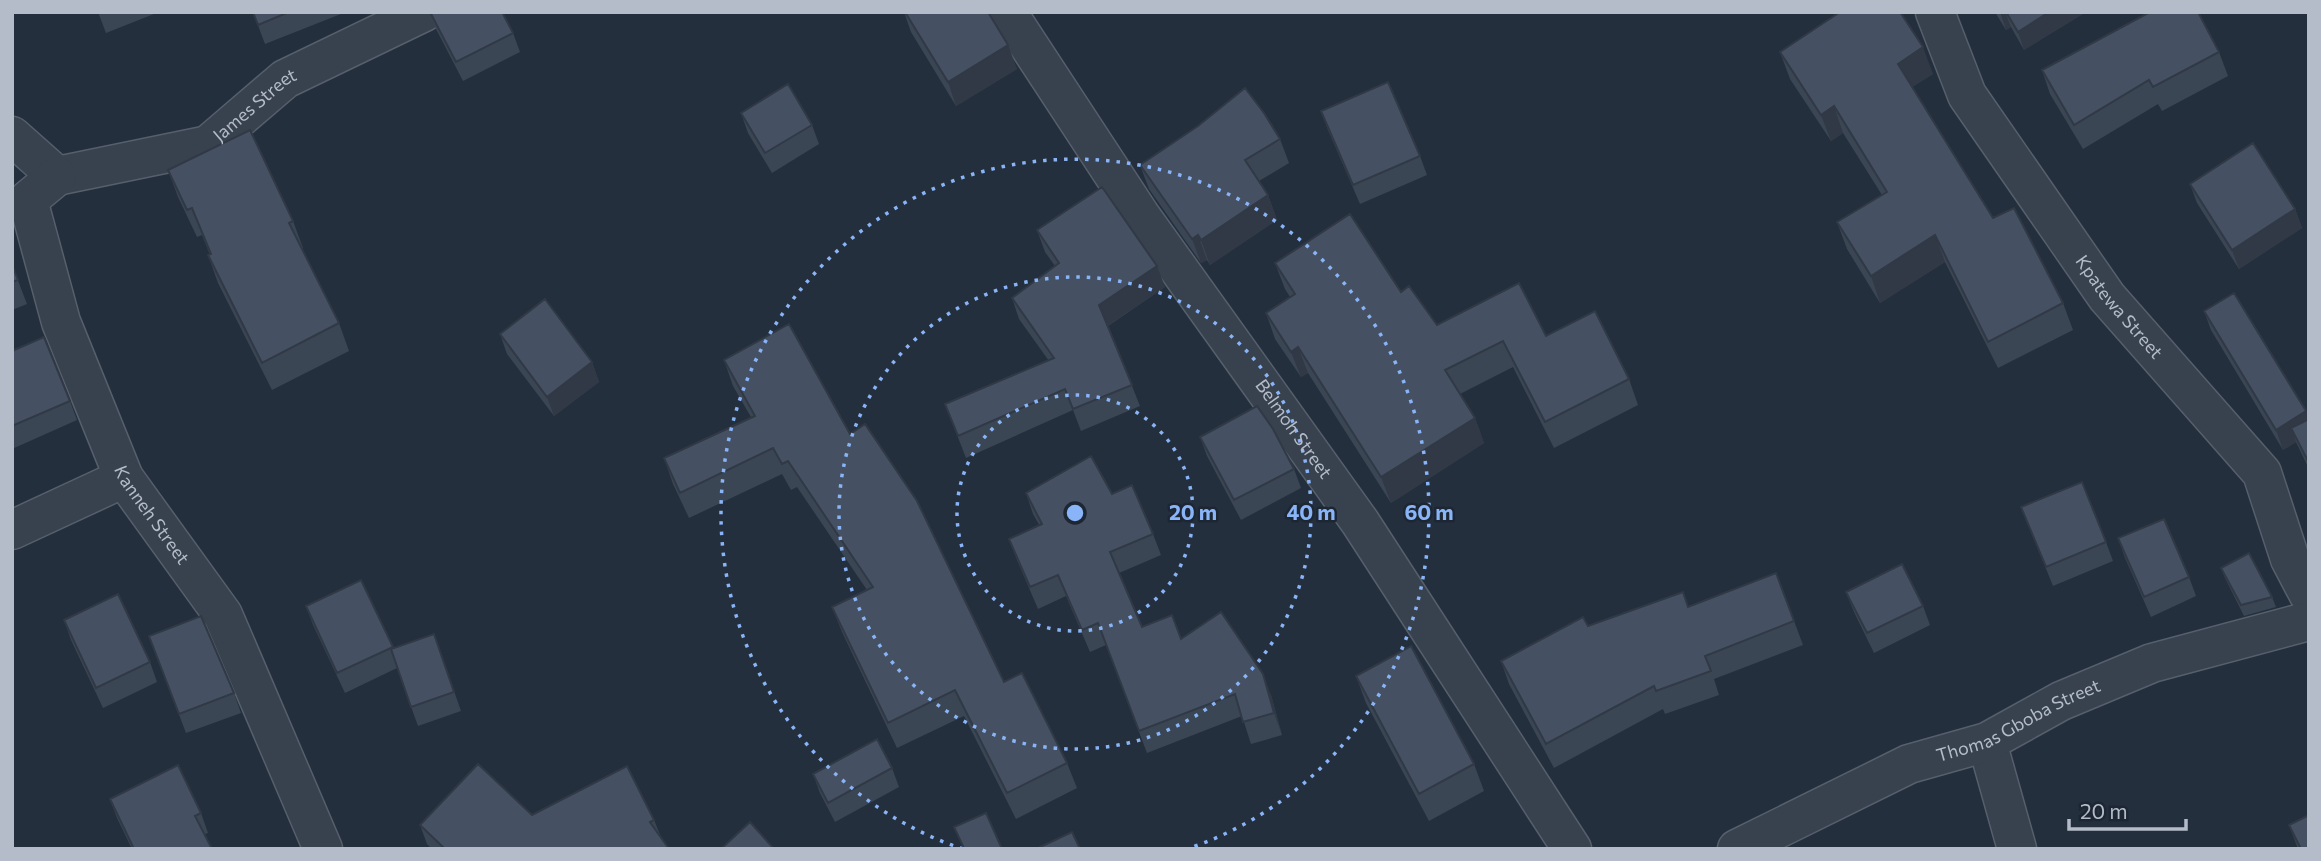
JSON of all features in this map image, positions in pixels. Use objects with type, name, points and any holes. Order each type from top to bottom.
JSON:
[{"type":"street","name":"James Street","points":[[57,176],[208,145],[285,79],[424,12]]},
{"type":"street","name":"Belmoh Street","points":[[1007,12],[1140,215],[1360,522],[1572,849]]},
{"type":"street","name":"Kpatewa Street","points":[[1935,12],[1967,95],[2107,297],[2262,473],[2290,559],[2309,595]]},
{"type":"street","points":[[12,136],[57,176]]},
{"type":"street","name":"Kanneh Street","points":[[57,176],[28,200],[61,322],[124,478],[223,615],[323,849]]},
{"type":"street","points":[[12,530],[124,478]]},
{"type":"street","name":"Thomas Gboba Street","points":[[1737,849],[1909,764],[1987,742],[2061,701],[2152,663],[2309,621]]},
{"type":"street","points":[[1987,742],[2017,849]]},
{"type":"building","points":[[253,12],[289,12],[258,25]]},
{"type":"building","points":[[430,12],[502,12],[513,33],[456,62]]},
{"type":"building","points":[[905,12],[988,12],[1008,45],[948,82]]},
{"type":"building","points":[[1840,12],[1900,12],[1923,47],[1898,64],[1993,218],[2014,208],[2063,303],[1988,342],[1935,235],[1871,276],[1837,222],[1887,192],[1834,106],[1821,115],[1780,52]]},
{"type":"building","points":[[2006,12],[2049,12],[2018,32]]},
{"type":"building","points":[[2150,12],[2198,12],[2219,52],[2153,87],[2149,80],[2074,125],[2042,70]]},
{"type":"building","points":[[1388,82],[1420,156],[1353,185],[1321,111]]},
{"type":"building","points":[[788,84],[812,125],[765,153],[741,113]]},
{"type":"building","points":[[1245,88],[1280,139],[1245,160],[1268,195],[1201,240],[1198,235],[1192,239],[1140,165],[1198,126]]},
{"type":"building","points":[[250,130],[293,221],[289,223],[339,323],[262,363],[208,255],[211,254],[192,208],[187,210],[168,170]]},
{"type":"building","points":[[2253,143],[2295,209],[2232,250],[2190,184]]},
{"type":"building","points":[[1102,187],[1157,266],[1099,305],[1132,385],[1073,409],[1065,389],[958,436],[945,404],[1054,358],[1012,298],[1059,263],[1037,230]]},
{"type":"building","points":[[1350,214],[1401,292],[1409,286],[1437,325],[1519,283],[1546,336],[1595,311],[1629,379],[1545,422],[1503,341],[1445,370],[1475,418],[1381,477],[1298,347],[1291,352],[1266,313],[1295,294],[1275,263]]},
{"type":"building","points":[[12,265],[18,280],[12,282]]},
{"type":"building","points":[[2234,293],[2306,411],[2276,430],[2204,311]]},
{"type":"building","points":[[545,299],[592,362],[547,397],[500,334]]},
{"type":"building","points":[[789,324],[850,434],[865,424],[917,501],[1004,682],[1022,673],[1067,763],[1007,793],[955,690],[888,723],[832,607],[873,587],[788,461],[782,464],[773,448],[680,493],[664,458],[755,416],[724,360]]},
{"type":"building","points":[[44,337],[70,401],[12,426],[12,351]]},
{"type":"building","points":[[1257,406],[1273,429],[1294,469],[1234,500],[1200,437]]},
{"type":"building","points":[[2309,419],[2309,463],[2291,428]]},
{"type":"building","points":[[1091,456],[1112,494],[1132,485],[1153,534],[1110,552],[1142,627],[1172,615],[1181,639],[1221,612],[1263,674],[1274,713],[1243,722],[1235,694],[1139,731],[1098,623],[1082,630],[1058,575],[1030,587],[1009,539],[1042,524],[1026,493]]},
{"type":"building","points":[[2082,482],[2106,542],[2046,567],[2021,507]]},
{"type":"building","points":[[2164,519],[2189,577],[2144,597],[2118,538]]},
{"type":"building","points":[[2249,553],[2272,597],[2241,605],[2221,568]]},
{"type":"building","points":[[1902,564],[1923,606],[1867,633],[1846,592]]},
{"type":"building","points":[[1776,573],[1794,621],[1705,656],[1711,671],[1656,691],[1654,686],[1546,744],[1501,661],[1583,617],[1588,626],[1683,592],[1688,607]]},
{"type":"building","points":[[361,580],[393,647],[337,673],[306,606]]},
{"type":"building","points":[[118,594],[150,662],[96,688],[64,620]]},
{"type":"building","points":[[201,616],[234,693],[179,714],[149,636]]},
{"type":"building","points":[[434,634],[454,692],[411,707],[391,649]]},
{"type":"building","points":[[1411,646],[1474,764],[1419,794],[1356,676]]},
{"type":"building","points":[[877,739],[892,768],[828,803],[813,774]]},
{"type":"building","points":[[478,764],[532,815],[627,766],[654,820],[650,822],[669,849],[445,849],[420,825]]},
{"type":"building","points":[[178,765],[201,813],[195,816],[212,849],[134,849],[110,799]]},
{"type":"building","points":[[986,813],[1002,849],[958,849],[963,846],[954,827]]},
{"type":"building","points":[[2309,815],[2309,849],[2301,849],[2289,825]]},
{"type":"building","points":[[750,822],[774,849],[721,849]]},
{"type":"building","points":[[1072,832],[1080,849],[1036,849]]}]
